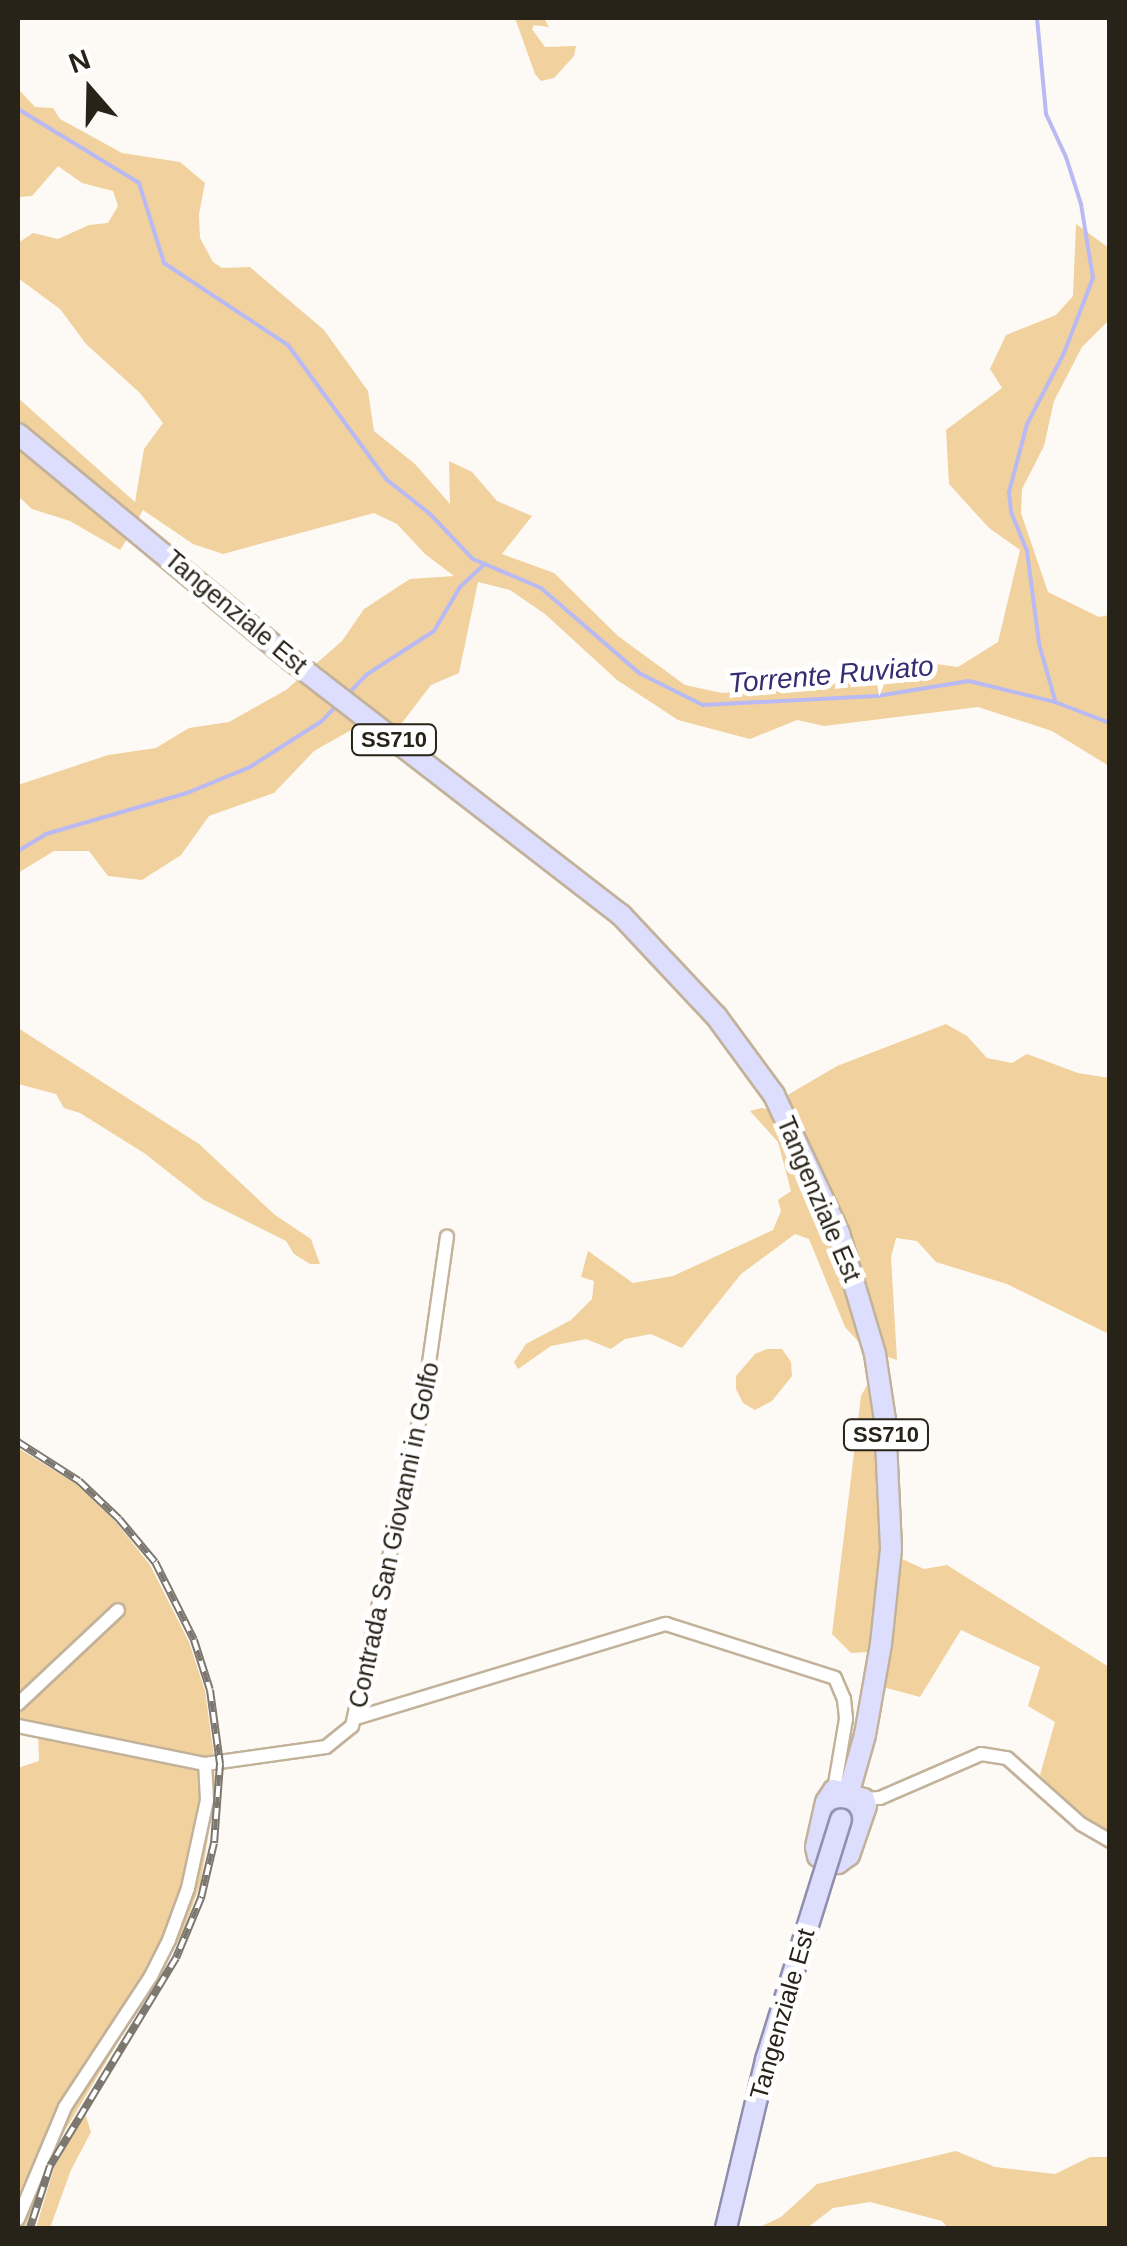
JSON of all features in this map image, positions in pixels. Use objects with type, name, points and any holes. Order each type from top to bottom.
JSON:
[{"type":"main road","name":"Tangenziale Est","points":[[18,434],[291,660],[621,915],[716,1016],[774,1094],[821,1190],[859,1292],[885,1420],[891,1549],[872,1699],[849,1794],[766,2060],[726,2228]]},
{"type":"street","name":"Contrada San Giovanni in Golfo","points":[[18,1726],[205,1764],[326,1747],[356,1718],[427,1383],[447,1237]]},
{"type":"street","points":[[18,1704],[118,1610]]},
{"type":"street","points":[[356,1718],[666,1624],[835,1678],[841,1688],[846,1718],[849,1794],[880,1798],[981,1754],[1007,1758],[1081,1824],[1110,1841]]},
{"type":"street","points":[[18,2219],[65,2107],[152,1976],[169,1940],[192,1870],[207,1800],[205,1764]]},
{"type":"shaded area","points":[[515,18],[544,18],[549,27],[534,25],[532,29],[545,47],[576,46],[574,56],[554,78],[541,81],[535,74]]},
{"type":"shaded area","points":[[18,89],[35,107],[53,108],[60,119],[122,153],[180,162],[205,183],[199,214],[200,238],[213,262],[222,268],[250,267],[324,330],[368,391],[374,431],[415,464],[450,504],[449,461],[472,472],[497,501],[532,516],[502,554],[554,573],[618,636],[685,685],[722,693],[893,679],[921,662],[958,667],[998,642],[1020,550],[989,528],[949,484],[946,430],[1002,388],[990,369],[1006,335],[1056,315],[1073,296],[1076,224],[1109,248],[1109,320],[1082,347],[1054,401],[1044,446],[1022,489],[1021,513],[1048,592],[1099,617],[1109,615],[1109,766],[1052,731],[978,707],[824,726],[797,720],[750,739],[678,720],[617,680],[545,614],[510,590],[478,582],[459,673],[431,685],[398,728],[360,725],[314,751],[274,793],[209,816],[181,855],[142,880],[108,876],[89,851],[54,851],[18,873],[18,785],[108,755],[156,748],[189,728],[229,722],[286,690],[342,641],[364,609],[410,579],[454,576],[425,554],[397,524],[374,513],[223,554],[193,544],[143,510],[137,521],[18,426],[18,398],[135,502],[144,449],[163,423],[140,393],[86,344],[60,309],[18,278],[18,243],[33,233],[58,239],[89,225],[108,223],[118,206],[113,191],[82,183],[58,166],[32,196],[18,197]]},
{"type":"shaded area","points":[[18,443],[131,533],[120,550],[70,521],[32,509],[18,496]]},
{"type":"shaded area","points":[[946,1024],[967,1036],[987,1058],[1012,1063],[1027,1054],[1078,1073],[1109,1078],[1109,1334],[1007,1284],[936,1262],[917,1241],[896,1238],[891,1257],[897,1360],[882,1355],[786,1096],[837,1066]]},
{"type":"shaded area","points":[[18,1028],[199,1144],[275,1215],[311,1239],[320,1264],[310,1264],[294,1254],[286,1241],[204,1200],[144,1153],[80,1113],[64,1108],[56,1094],[18,1084]]},
{"type":"shaded area","points":[[772,1110],[833,1235],[867,1351],[845,1327],[809,1239],[795,1234],[741,1274],[682,1348],[651,1334],[625,1339],[611,1349],[586,1339],[551,1346],[518,1369],[514,1362],[526,1344],[571,1320],[592,1299],[594,1281],[581,1277],[588,1251],[633,1283],[673,1276],[773,1230],[781,1211],[778,1200],[791,1191],[778,1142],[750,1111]]},
{"type":"shaded area","points":[[782,1349],[791,1362],[792,1376],[772,1401],[755,1410],[743,1403],[736,1389],[736,1376],[755,1354]]},
{"type":"shaded area","points":[[867,1385],[876,1425],[881,1560],[869,1652],[851,1653],[832,1634],[861,1396]]},
{"type":"shaded area","points":[[18,1448],[76,1484],[116,1522],[150,1565],[189,1642],[205,1691],[215,1762],[42,1723],[18,1723]]},
{"type":"shaded area","points":[[900,1558],[924,1569],[947,1565],[1109,1667],[1109,1835],[1076,1813],[1040,1775],[1055,1722],[1028,1706],[1040,1667],[961,1630],[920,1697],[883,1687]]},
{"type":"shaded area","points":[[38,1731],[214,1770],[216,1787],[201,1882],[182,1935],[60,2139],[25,2228],[18,2228],[18,1768],[39,1761]]},
{"type":"shaded area","points":[[85,2113],[91,2132],[71,2170],[50,2228],[36,2228],[54,2168]]},
{"type":"shaded area","points":[[956,2151],[995,2167],[1055,2174],[1090,2157],[1109,2157],[1109,2228],[948,2228],[942,2221],[870,2202],[833,2208],[807,2228],[758,2228],[781,2217],[817,2184]]},
{"type":"waterway","points":[[1037,18],[1046,114],[1066,157],[1081,204],[1093,278],[1064,353],[1027,424],[1009,492],[1011,512],[1027,551],[1039,644],[1055,700]]},
{"type":"waterway","name":"Torrente Ruviato","points":[[18,109],[139,183],[164,263],[288,345],[386,479],[430,514],[473,559],[541,588],[639,673],[703,705],[877,696],[969,681],[1055,702],[1110,723]]},
{"type":"waterway","points":[[347,695],[366,675],[434,631],[460,587],[485,564]]},
{"type":"waterway","points":[[18,851],[46,834],[187,793],[250,767],[322,721],[337,705]]},
{"type":"railway","points":[[18,1442],[79,1481],[119,1519],[155,1562],[194,1640],[210,1690],[220,1764],[214,1843],[201,1898],[176,1958],[50,2166],[30,2228]]}]
